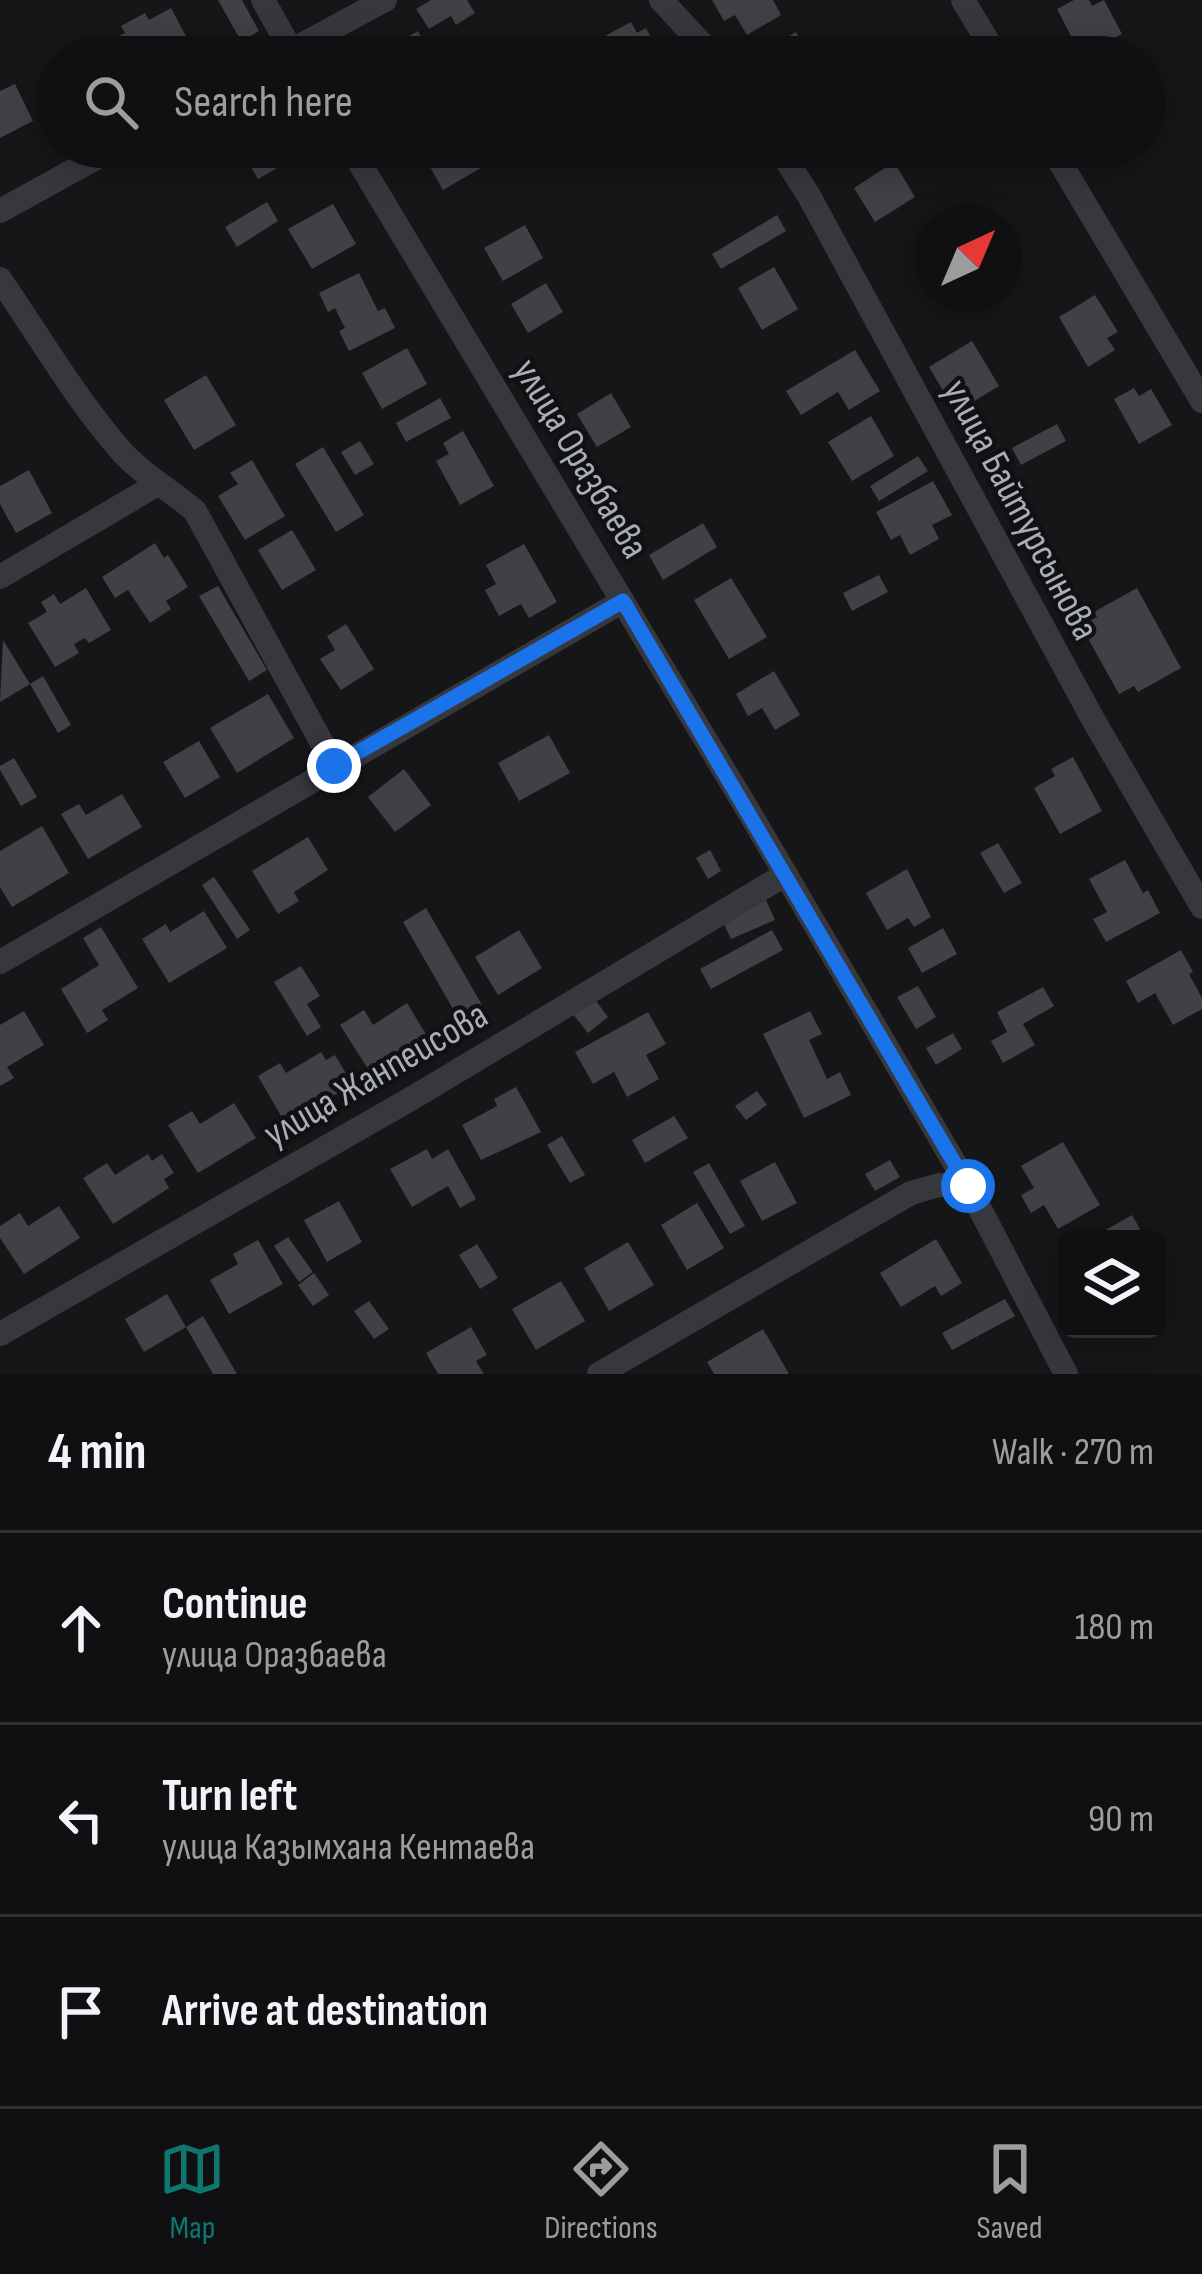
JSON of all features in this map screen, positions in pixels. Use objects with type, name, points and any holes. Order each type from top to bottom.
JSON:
[{"type":"street","points":[[263,0],[279,36]]},
{"type":"street","points":[[322,36],[386,0]]},
{"type":"street","points":[[661,0],[694,36]]},
{"type":"street","points":[[963,0],[984,36]]},
{"type":"street","points":[[0,211],[78,168]]},
{"type":"street","name":"улица Оразбаева","points":[[363,168],[968,1186],[1066,1374]]},
{"type":"street","name":"улица Байтурсынова","points":[[791,168],[1094,721],[1202,907]]},
{"type":"street","points":[[1063,168],[1202,401]]},
{"type":"street","points":[[0,279],[124,453],[156,485],[195,511],[334,766]]},
{"type":"street","points":[[0,577],[156,485]]},
{"type":"street","points":[[0,962],[623,601]]},
{"type":"street","name":"улица Жанпеисова","points":[[0,1334],[414,1096],[786,874]]},
{"type":"street","points":[[599,1374],[910,1193],[968,1186]]},
{"type":"building","points":[[218,0],[242,0],[259,31],[238,36]]},
{"type":"building","points":[[431,0],[467,0],[475,13],[456,25],[451,16],[429,29],[416,9]]},
{"type":"building","points":[[712,0],[773,0],[781,15],[747,35],[735,15],[724,21]]},
{"type":"building","points":[[1074,0],[1089,0],[1092,6],[1104,0],[1122,34],[1071,36],[1057,9]]},
{"type":"building","points":[[171,8],[186,36],[119,36],[125,33],[121,26],[145,13],[149,20]]},
{"type":"building","points":[[631,22],[637,33],[646,28],[650,36],[605,36]]},
{"type":"building","points":[[15,84],[33,121],[0,138],[0,91]]},
{"type":"building","points":[[251,168],[277,168],[258,179]]},
{"type":"building","points":[[431,168],[481,168],[443,190]]},
{"type":"building","points":[[885,168],[898,168],[915,197],[875,222],[854,188]]},
{"type":"building","points":[[267,202],[278,221],[237,247],[225,227]]},
{"type":"building","points":[[333,204],[356,244],[312,269],[288,229]]},
{"type":"building","points":[[777,215],[786,231],[721,269],[712,254]]},
{"type":"building","points":[[525,225],[543,258],[503,281],[484,248]]},
{"type":"building","points":[[774,267],[798,309],[762,330],[738,288]]},
{"type":"building","points":[[359,273],[378,311],[385,308],[395,328],[349,351],[335,308],[328,312],[319,293]]},
{"type":"building","points":[[546,283],[563,312],[528,333],[511,304]]},
{"type":"building","points":[[1095,295],[1118,332],[1107,338],[1115,350],[1088,367],[1059,317]]},
{"type":"building","points":[[972,341],[999,386],[966,406],[955,389],[945,394],[929,367]]},
{"type":"building","points":[[407,348],[427,384],[382,409],[362,373]]},
{"type":"building","points":[[855,350],[880,391],[849,410],[838,392],[801,415],[786,391]]},
{"type":"building","points":[[206,375],[236,425],[194,450],[164,400]]},
{"type":"building","points":[[1134,388],[1139,396],[1151,389],[1172,425],[1139,444],[1114,399]]},
{"type":"building","points":[[611,393],[631,427],[597,447],[577,414]]},
{"type":"building","points":[[440,398],[451,418],[406,442],[396,423]]},
{"type":"building","points":[[871,416],[894,456],[852,481],[828,442]]},
{"type":"building","points":[[1057,424],[1066,441],[1021,465],[1012,448]]},
{"type":"building","points":[[463,431],[494,486],[460,505],[436,461],[449,454],[443,443]]},
{"type":"building","points":[[360,441],[374,464],[355,475],[341,452]]},
{"type":"building","points":[[323,447],[364,515],[336,532],[295,464]]},
{"type":"building","points":[[918,456],[928,471],[879,501],[870,486]]},
{"type":"building","points":[[252,460],[285,516],[245,540],[218,496],[238,484],[230,473]]},
{"type":"building","points":[[29,470],[52,513],[16,533],[0,504],[0,486]]},
{"type":"building","points":[[933,481],[952,515],[932,525],[939,539],[910,555],[900,535],[891,540],[876,512]]},
{"type":"building","points":[[703,523],[717,547],[663,580],[649,555]]},
{"type":"building","points":[[292,530],[316,570],[282,590],[258,550]]},
{"type":"building","points":[[155,543],[188,587],[166,601],[171,609],[150,623],[128,590],[115,598],[102,577]]},
{"type":"building","points":[[524,544],[557,602],[529,618],[521,604],[499,616],[485,590],[496,584],[486,565]]},
{"type":"building","points":[[879,575],[888,592],[852,611],[843,593]]},
{"type":"building","points":[[731,578],[767,637],[729,659],[694,600]]},
{"type":"building","points":[[218,586],[267,670],[249,681],[199,596]]},
{"type":"building","points":[[86,588],[111,630],[89,643],[85,638],[74,644],[79,653],[55,667],[28,623],[47,612],[41,602],[54,594],[60,604]]},
{"type":"building","points":[[1137,588],[1181,668],[1138,692],[1134,686],[1119,694],[1081,626],[1097,617],[1094,612]]},
{"type":"building","points":[[346,624],[374,669],[341,690],[320,659],[335,650],[327,636]]},
{"type":"building","points":[[3,640],[30,684],[0,702]]},
{"type":"building","points":[[774,671],[800,715],[775,730],[762,708],[748,716],[736,694]]},
{"type":"building","points":[[43,676],[71,725],[58,733],[30,684]]},
{"type":"building","points":[[268,694],[294,738],[237,773],[210,728]]},
{"type":"building","points":[[549,735],[570,773],[519,801],[498,763]]},
{"type":"building","points":[[199,741],[220,777],[185,798],[163,762]]},
{"type":"building","points":[[1073,757],[1102,811],[1060,834],[1034,788],[1055,776],[1051,769]]},
{"type":"building","points":[[14,758],[37,797],[21,806],[0,770]]},
{"type":"building","points":[[404,769],[431,805],[395,832],[368,797]]},
{"type":"building","points":[[122,794],[142,827],[88,859],[61,814],[79,804],[86,815]]},
{"type":"building","points":[[42,826],[69,873],[12,907],[0,887],[0,851]]},
{"type":"building","points":[[308,837],[328,870],[294,892],[299,901],[278,914],[252,871]]},
{"type":"building","points":[[998,843],[1022,883],[1004,893],[980,853]]},
{"type":"building","points":[[710,850],[721,871],[708,879],[696,858]]},
{"type":"building","points":[[1125,860],[1160,913],[1106,942],[1093,919],[1107,912],[1089,879]]},
{"type":"building","points":[[907,869],[931,917],[914,927],[908,918],[887,930],[866,893]]},
{"type":"building","points":[[214,877],[250,930],[237,939],[202,885]]},
{"type":"building","points":[[766,900],[775,920],[731,939],[723,922]]},
{"type":"building","points":[[426,908],[492,1022],[468,1035],[403,922]]},
{"type":"building","points":[[204,911],[227,948],[169,983],[142,939],[166,924],[170,932]]},
{"type":"building","points":[[101,927],[138,988],[102,1010],[108,1020],[87,1033],[61,989],[99,965],[83,938]]},
{"type":"building","points":[[943,928],[957,954],[922,973],[908,948]]},
{"type":"building","points":[[519,930],[542,968],[498,995],[475,957]]},
{"type":"building","points":[[772,930],[783,950],[711,989],[700,969]]},
{"type":"building","points":[[1181,950],[1193,972],[1189,974],[1202,998],[1202,1009],[1173,1025],[1155,993],[1138,1003],[1126,981]]},
{"type":"building","points":[[301,966],[320,996],[307,1004],[321,1027],[307,1036],[274,982]]},
{"type":"building","points":[[918,986],[936,1017],[916,1029],[897,997]]},
{"type":"building","points":[[1043,987],[1054,1006],[1023,1024],[1035,1045],[1003,1063],[991,1041],[1007,1032],[997,1012]]},
{"type":"building","points":[[593,997],[608,1017],[588,1033],[572,1013]]},
{"type":"building","points":[[407,1003],[427,1036],[370,1072],[340,1025],[364,1010],[373,1025]]},
{"type":"building","points":[[24,1011],[44,1045],[7,1067],[14,1078],[0,1086],[0,1025]]},
{"type":"building","points":[[810,1011],[822,1034],[809,1040],[827,1079],[840,1072],[851,1095],[804,1118],[763,1034]]},
{"type":"building","points":[[648,1012],[666,1044],[646,1055],[659,1079],[627,1097],[614,1072],[593,1084],[575,1052]]},
{"type":"building","points":[[953,1033],[962,1049],[936,1065],[926,1048]]},
{"type":"building","points":[[321,1052],[326,1060],[335,1055],[347,1075],[338,1080],[343,1090],[285,1123],[258,1076],[280,1063],[286,1073]]},
{"type":"building","points":[[516,1087],[541,1132],[481,1160],[462,1125],[497,1106],[494,1099]]},
{"type":"building","points":[[757,1091],[767,1105],[746,1120],[735,1106]]},
{"type":"building","points":[[234,1103],[256,1138],[198,1173],[168,1125],[192,1111],[200,1124]]},
{"type":"building","points":[[674,1116],[688,1138],[645,1163],[632,1140]]},
{"type":"building","points":[[562,1136],[585,1175],[570,1183],[547,1145]]},
{"type":"building","points":[[1063,1142],[1100,1205],[1058,1229],[1044,1205],[1031,1213],[1021,1195],[1034,1188],[1021,1166]]},
{"type":"building","points":[[427,1149],[432,1159],[448,1149],[476,1199],[460,1208],[448,1186],[412,1207],[390,1169]]},
{"type":"building","points":[[148,1154],[152,1161],[162,1154],[174,1173],[164,1179],[169,1188],[113,1224],[83,1178],[107,1163],[115,1175]]},
{"type":"building","points":[[890,1160],[900,1177],[875,1191],[865,1174]]},
{"type":"building","points":[[775,1162],[797,1203],[762,1221],[740,1181]]},
{"type":"building","points":[[709,1163],[745,1226],[730,1234],[693,1172]]},
{"type":"building","points":[[339,1201],[362,1242],[327,1262],[304,1220]]},
{"type":"building","points":[[697,1203],[724,1248],[687,1270],[661,1225]]},
{"type":"building","points":[[59,1206],[80,1238],[24,1274],[0,1238],[0,1226],[20,1213],[28,1226]]},
{"type":"building","points":[[1132,1215],[1140,1229],[1138,1230],[1106,1230]]},
{"type":"building","points":[[288,1237],[313,1272],[299,1282],[274,1246]]},
{"type":"building","points":[[936,1239],[962,1283],[941,1296],[935,1286],[901,1307],[880,1273]]},
{"type":"building","points":[[258,1240],[283,1284],[229,1314],[210,1280],[238,1264],[233,1254]]},
{"type":"building","points":[[628,1242],[654,1285],[609,1311],[584,1268]]},
{"type":"building","points":[[477,1244],[498,1278],[480,1289],[459,1255]]},
{"type":"building","points":[[314,1273],[329,1295],[313,1306],[298,1285]]},
{"type":"building","points":[[561,1281],[585,1321],[536,1350],[512,1309]]},
{"type":"building","points":[[167,1294],[186,1327],[144,1352],[125,1319]]},
{"type":"building","points":[[1005,1299],[1015,1316],[952,1350],[942,1333]]},
{"type":"building","points":[[369,1301],[389,1329],[374,1339],[354,1311]]},
{"type":"building","points":[[203,1316],[237,1374],[213,1374],[186,1327]]},
{"type":"building","points":[[471,1327],[487,1355],[476,1361],[484,1374],[438,1374],[426,1353]]},
{"type":"building","points":[[763,1329],[789,1374],[714,1374],[707,1362]]},
{"type":"route","points":[[334,766],[623,601],[968,1186]]}]
